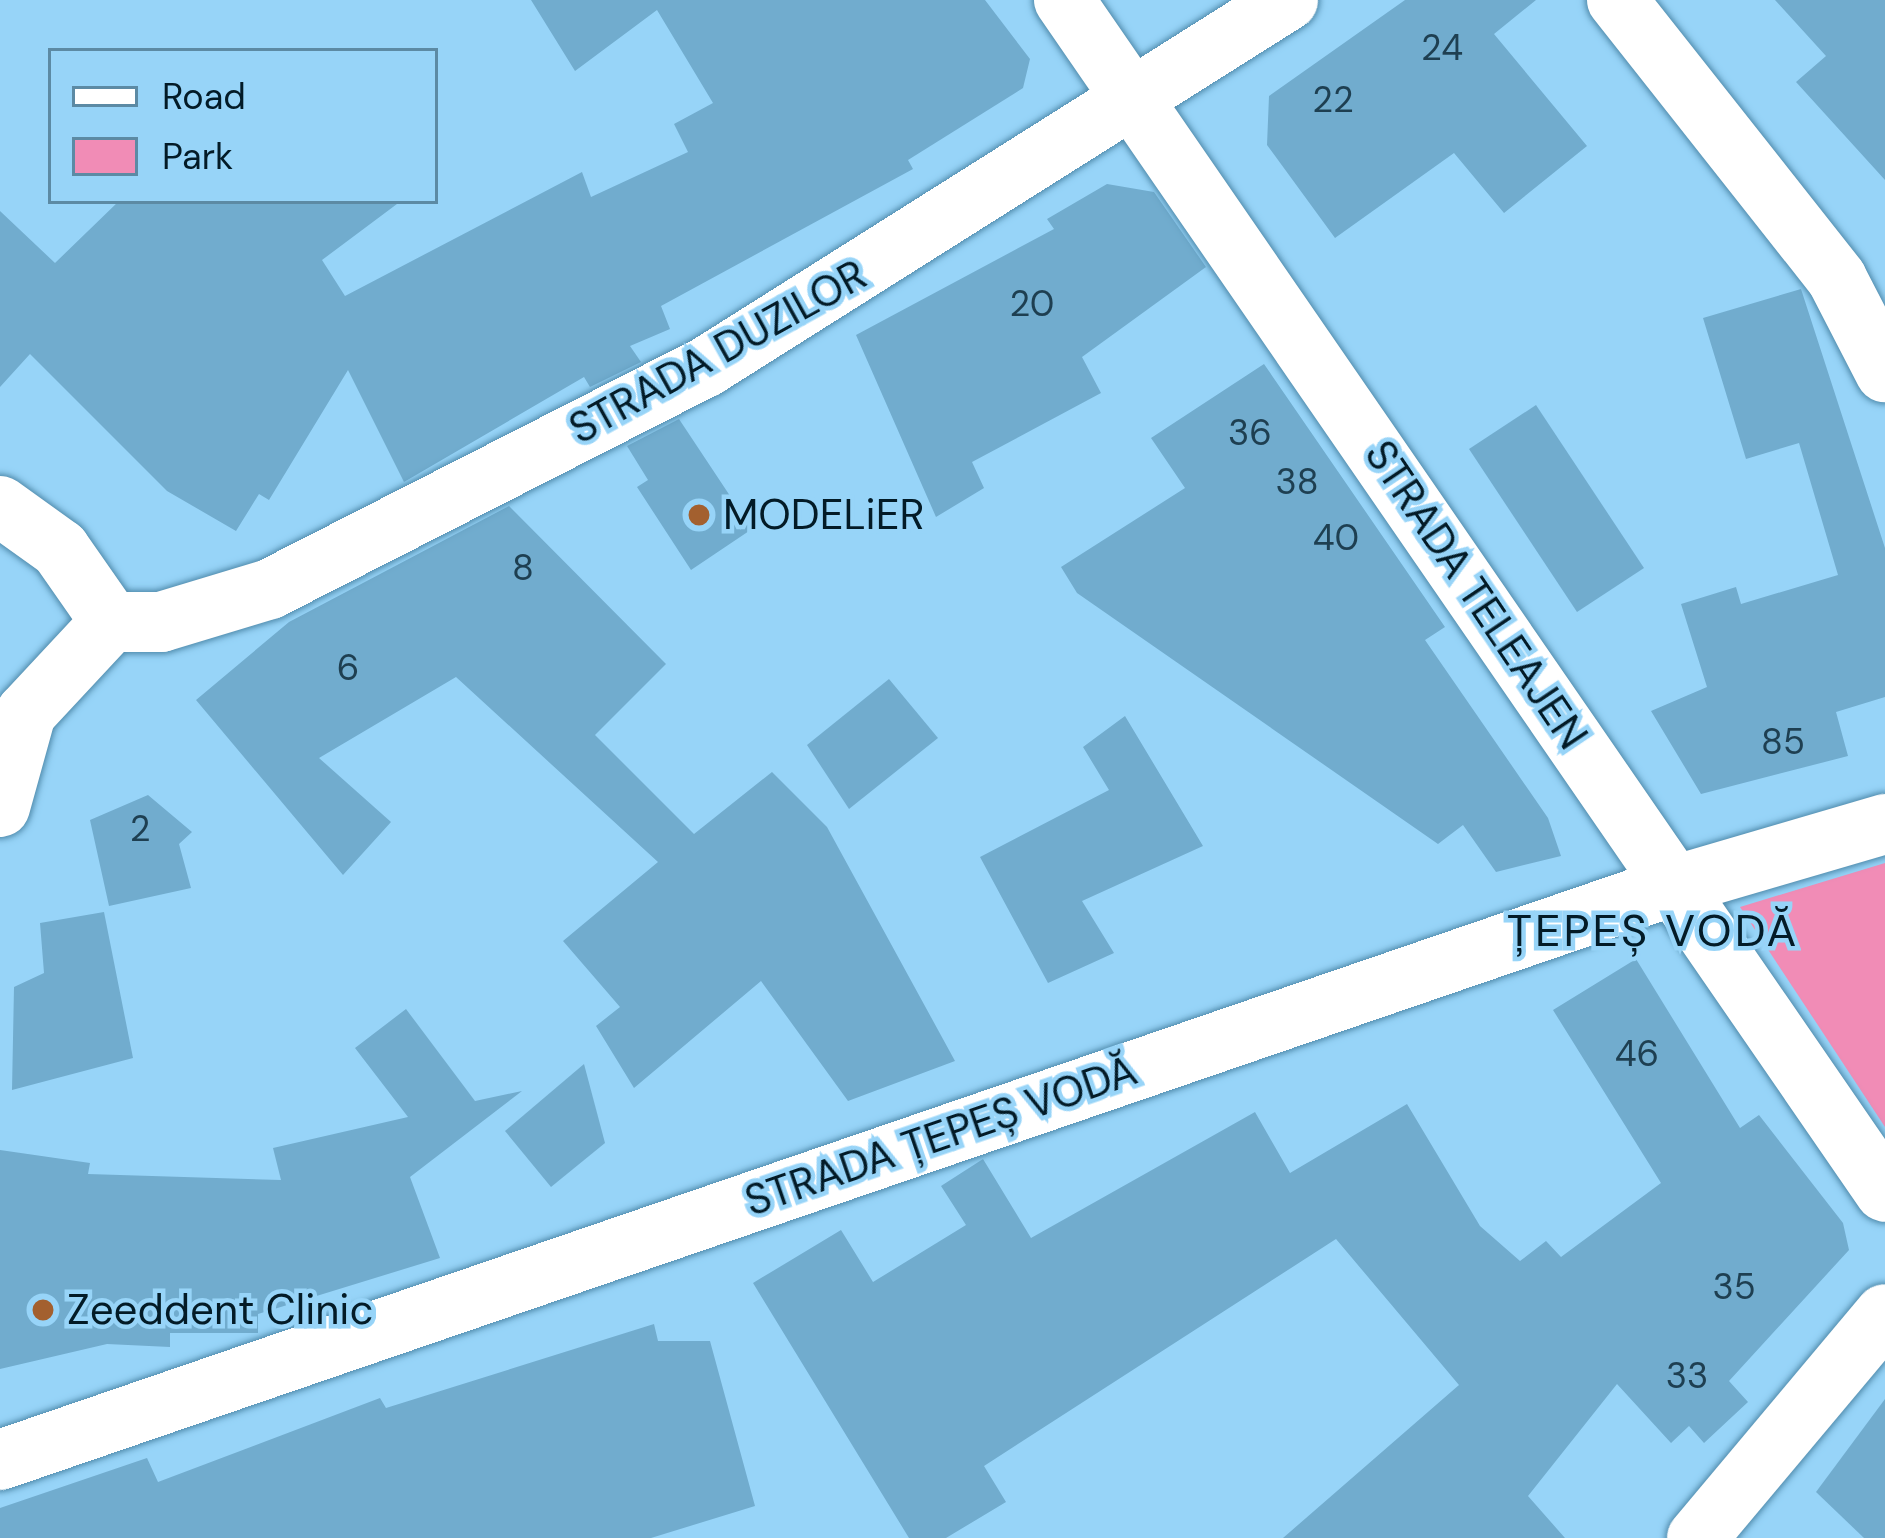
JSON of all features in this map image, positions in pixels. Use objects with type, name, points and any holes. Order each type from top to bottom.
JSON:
[{"type":"street","name":"STRADA TELEAJEN","points":[[1064,0],[1140,102],[1885,1192]]},
{"type":"street","name":"STRADA DUZILOR","points":[[111,622],[161,622],[270,589],[706,367],[1140,102],[1288,0]]},
{"type":"street","points":[[1617,0],[1837,279],[1885,372]]},
{"type":"street","points":[[0,506],[60,549],[111,622],[26,712],[0,807]]},
{"type":"street","name":"STRADA ȚEPEȘ VODĂ","points":[[0,1460],[1673,886],[1885,824]]},
{"type":"street","points":[[1697,1538],[1885,1315]]},
{"type":"green space","points":[[1885,863],[1885,1127],[1740,907]]},
{"type":"building","points":[[531,0],[985,0],[1030,59],[1023,88],[908,160],[913,169],[661,306],[670,329],[630,346],[641,362],[590,387],[584,377],[404,482],[348,370],[269,500],[259,494],[236,531],[167,491],[30,354],[0,387],[0,211],[55,263],[116,204],[397,204],[322,260],[345,296],[582,172],[591,197],[688,152],[674,124],[713,103],[657,10],[575,71]]},
{"type":"building","points":[[1405,0],[1536,0],[1494,34],[1587,146],[1504,213],[1454,153],[1335,238],[1267,145],[1269,96]]},
{"type":"building","points":[[1775,0],[1885,0],[1885,180],[1796,82],[1826,56]]},
{"type":"building","points":[[1107,184],[1154,192],[1206,267],[1082,357],[1101,393],[972,462],[984,488],[936,517],[856,335],[1054,229],[1047,219]]},
{"type":"building","points":[[1801,289],[1885,548],[1885,697],[1836,712],[1848,756],[1701,794],[1651,711],[1707,687],[1681,604],[1736,587],[1741,604],[1838,575],[1799,443],[1746,459],[1703,318]]},
{"type":"building","points":[[1264,364],[1445,627],[1425,640],[1548,818],[1561,856],[1496,872],[1463,825],[1438,844],[1077,593],[1061,567],[1185,488],[1151,438]]},
{"type":"building","points":[[1536,405],[1644,568],[1577,612],[1469,449]]},
{"type":"building","name":"MODELiER","points":[[679,419],[752,529],[691,570],[637,487],[648,480],[627,446]]},
{"type":"building","points":[[509,506],[666,664],[595,735],[694,834],[772,772],[827,827],[955,1061],[848,1101],[761,981],[634,1088],[596,1026],[620,1007],[563,941],[658,862],[456,677],[319,758],[391,822],[343,875],[196,700],[289,622]]},
{"type":"building","points":[[889,679],[938,738],[849,809],[807,745]]},
{"type":"building","points":[[1125,716],[1203,846],[1082,901],[1114,953],[1048,983],[980,857],[1109,790],[1083,747]]},
{"type":"building","points":[[148,795],[192,832],[179,844],[191,888],[109,906],[90,820]]},
{"type":"building","points":[[104,912],[133,1058],[12,1090],[14,987],[44,973],[40,923]]},
{"type":"building","points":[[1636,959],[1740,1128],[1759,1115],[1843,1223],[1849,1250],[1729,1381],[1748,1402],[1704,1443],[1689,1426],[1671,1443],[1617,1384],[1528,1496],[1565,1538],[1283,1538],[1459,1385],[1336,1239],[984,1466],[1006,1502],[946,1538],[909,1538],[753,1283],[841,1230],[873,1282],[966,1225],[941,1186],[983,1159],[1031,1238],[1255,1112],[1290,1173],[1407,1104],[1480,1226],[1520,1261],[1546,1241],[1561,1257],[1661,1183],[1553,1010]]},
{"type":"building","points":[[406,1009],[475,1101],[522,1091],[410,1177],[440,1258],[258,1314],[258,1333],[170,1333],[170,1347],[107,1344],[0,1369],[0,1150],[90,1163],[88,1174],[281,1180],[273,1148],[408,1117],[355,1048]]},
{"type":"building","points":[[584,1064],[605,1143],[551,1187],[505,1131]]},
{"type":"building","points":[[654,1324],[658,1341],[710,1341],[755,1506],[651,1538],[0,1538],[0,1508],[147,1458],[158,1482],[380,1398],[386,1408]]},
{"type":"building","points":[[1885,1399],[1885,1538],[1864,1538],[1816,1492]]},
{"type":"place","name":"MODELiER","points":[[699,515]]},
{"type":"place","name":"Zeeddent Clinic","points":[[43,1310]]},
{"type":"district","name":"ȚEPEȘ VODĂ","points":[[1653,931]]}]
